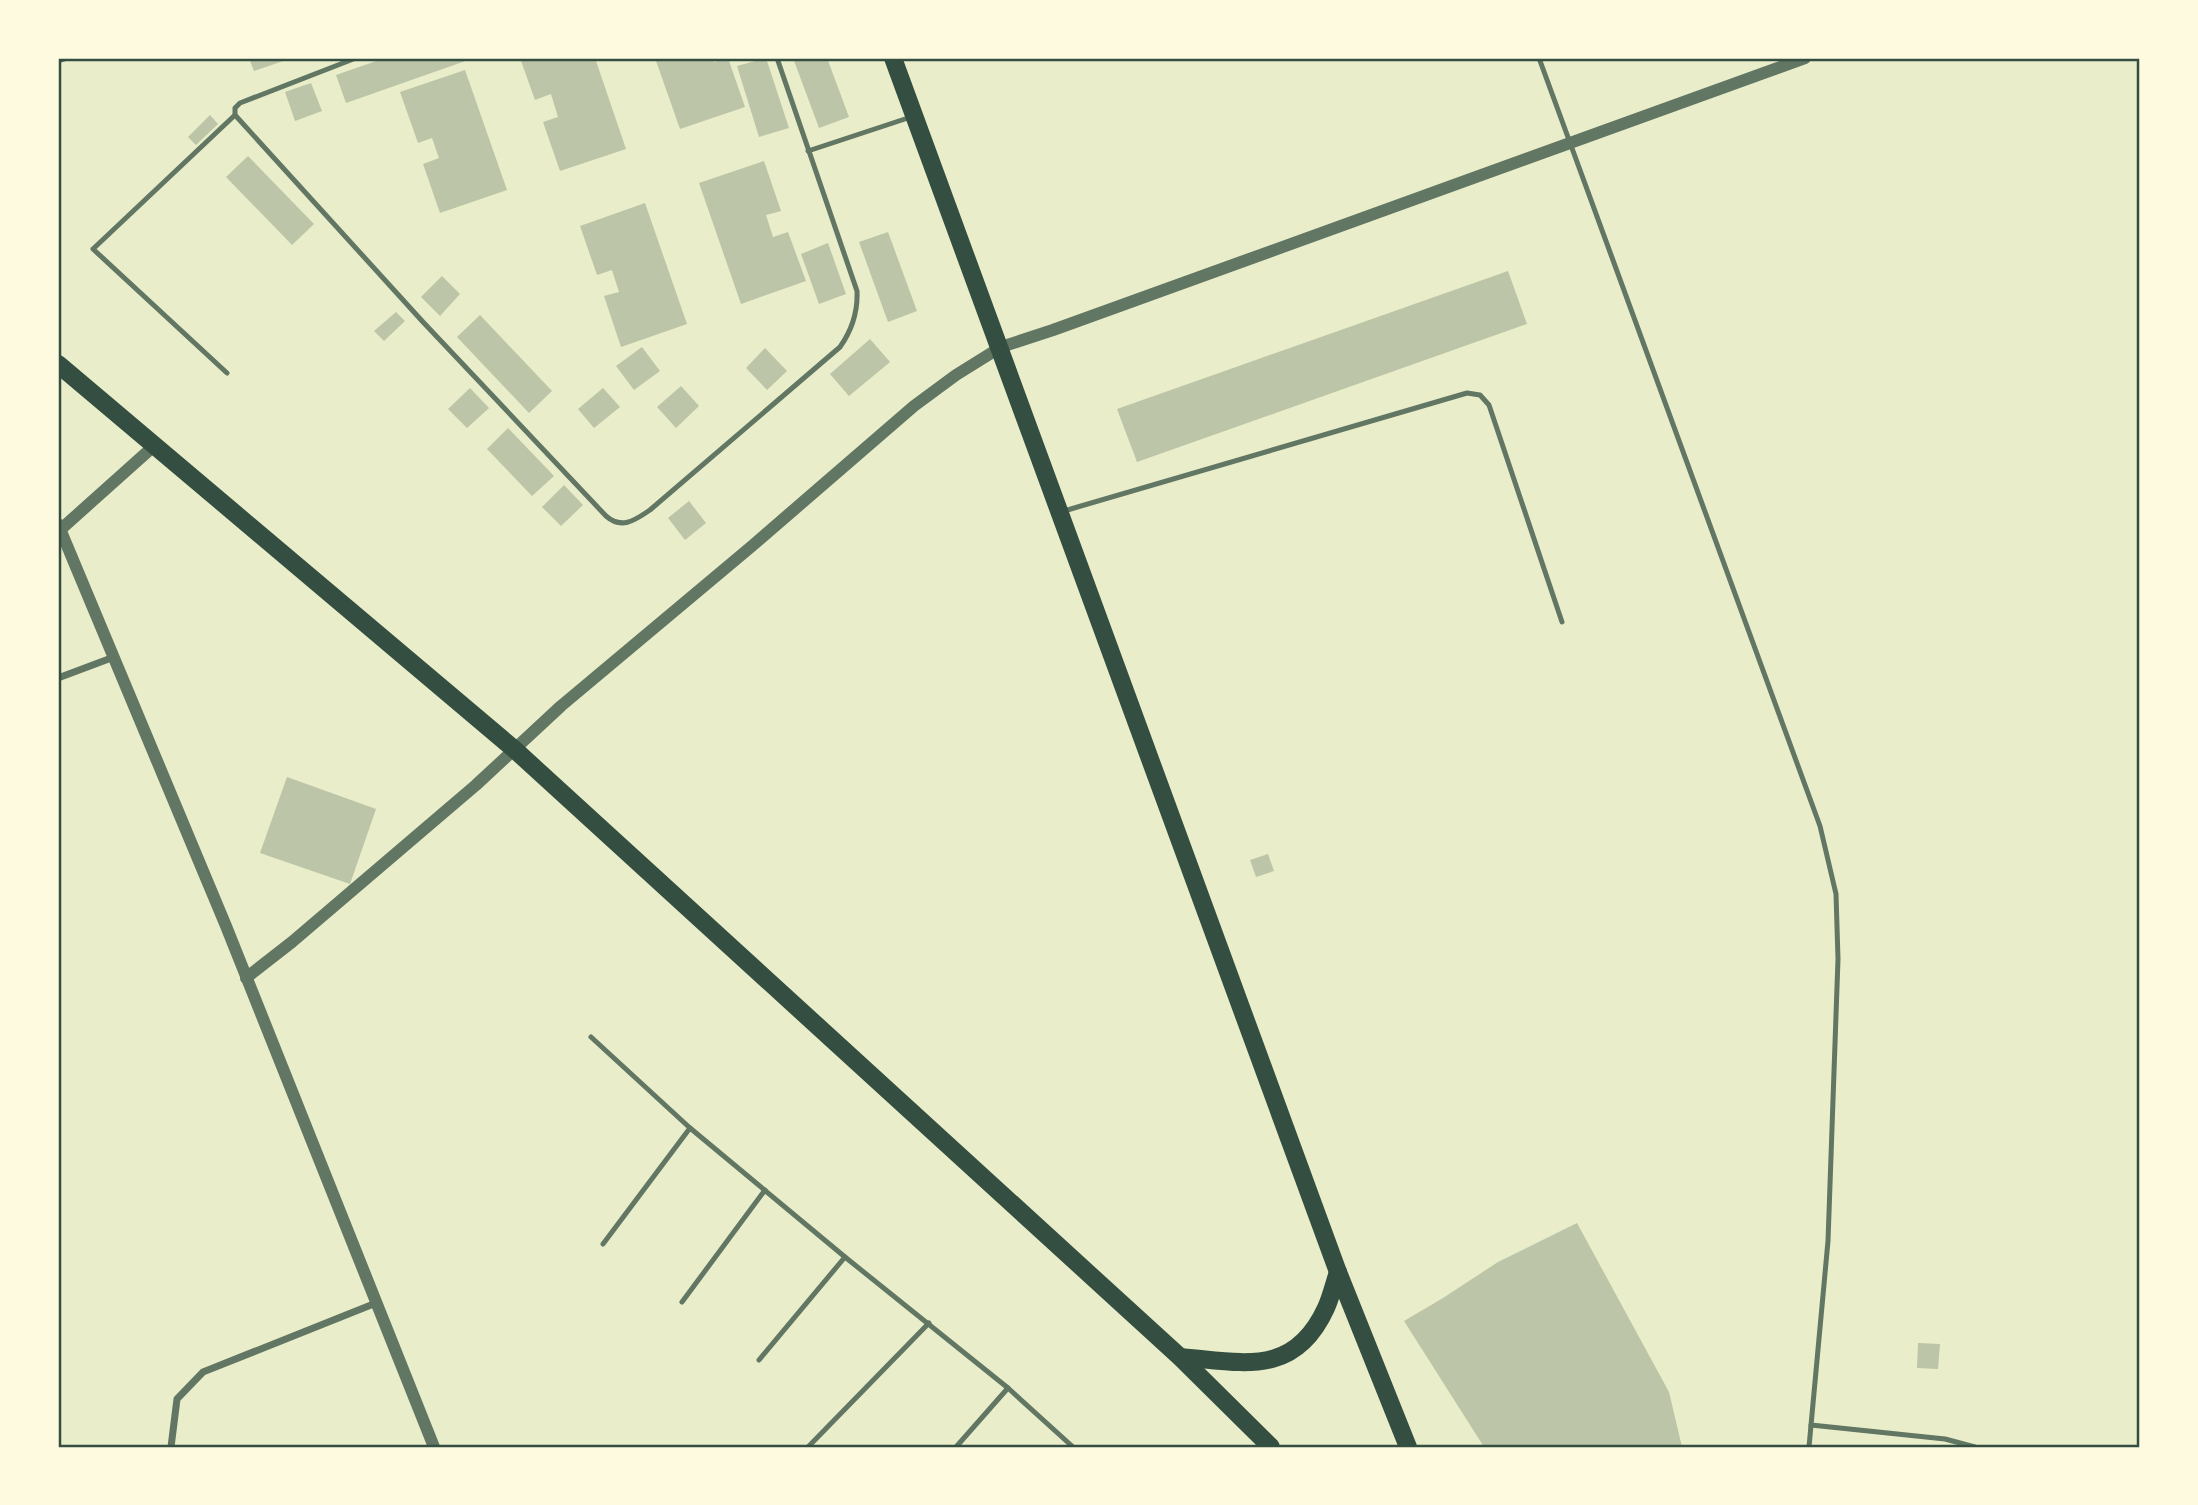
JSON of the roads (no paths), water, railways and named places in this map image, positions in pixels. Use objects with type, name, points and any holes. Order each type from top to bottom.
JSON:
[{"type":"main road","points":[[893,58],[1338,1272],[1408,1447]]},
{"type":"main road","points":[[58,364],[514,749],[1180,1357],[1271,1447]]},
{"type":"main road","points":[[1180,1357],[1253,1364],[1286,1355],[1309,1338],[1326,1308],[1338,1272]]},
{"type":"street","points":[[58,60],[64,58]]},
{"type":"street","points":[[246,978],[466,794],[561,706],[914,406],[1001,347],[1805,58]]},
{"type":"street","points":[[155,445],[59,527],[246,978],[434,1447]]},
{"type":"street","points":[[58,678],[114,657]]},
{"type":"street","points":[[171,1447],[177,1399],[203,1372],[376,1303]]},
{"type":"lane","points":[[356,58],[240,103],[235,108],[235,116],[606,516],[621,524],[635,520],[650,510],[839,347],[850,334],[858,305],[857,291],[776,58]]},
{"type":"lane","points":[[1539,58],[1820,826],[1836,894],[1838,959],[1828,1241],[1809,1447]]},
{"type":"lane","points":[[808,151],[914,115]]},
{"type":"lane","points":[[227,373],[93,249],[235,116]]},
{"type":"lane","points":[[1061,512],[1467,393],[1480,395],[1489,405],[1562,622]]},
{"type":"lane","points":[[591,1037],[690,1128],[845,1258],[1008,1388],[1073,1447]]},
{"type":"lane","points":[[603,1244],[690,1128]]},
{"type":"lane","points":[[682,1302],[765,1190]]},
{"type":"lane","points":[[759,1360],[845,1258]]},
{"type":"lane","points":[[808,1447],[929,1323]]},
{"type":"lane","points":[[957,1447],[1008,1388]]},
{"type":"lane","points":[[1811,1426],[1945,1439],[1975,1447]]}]
